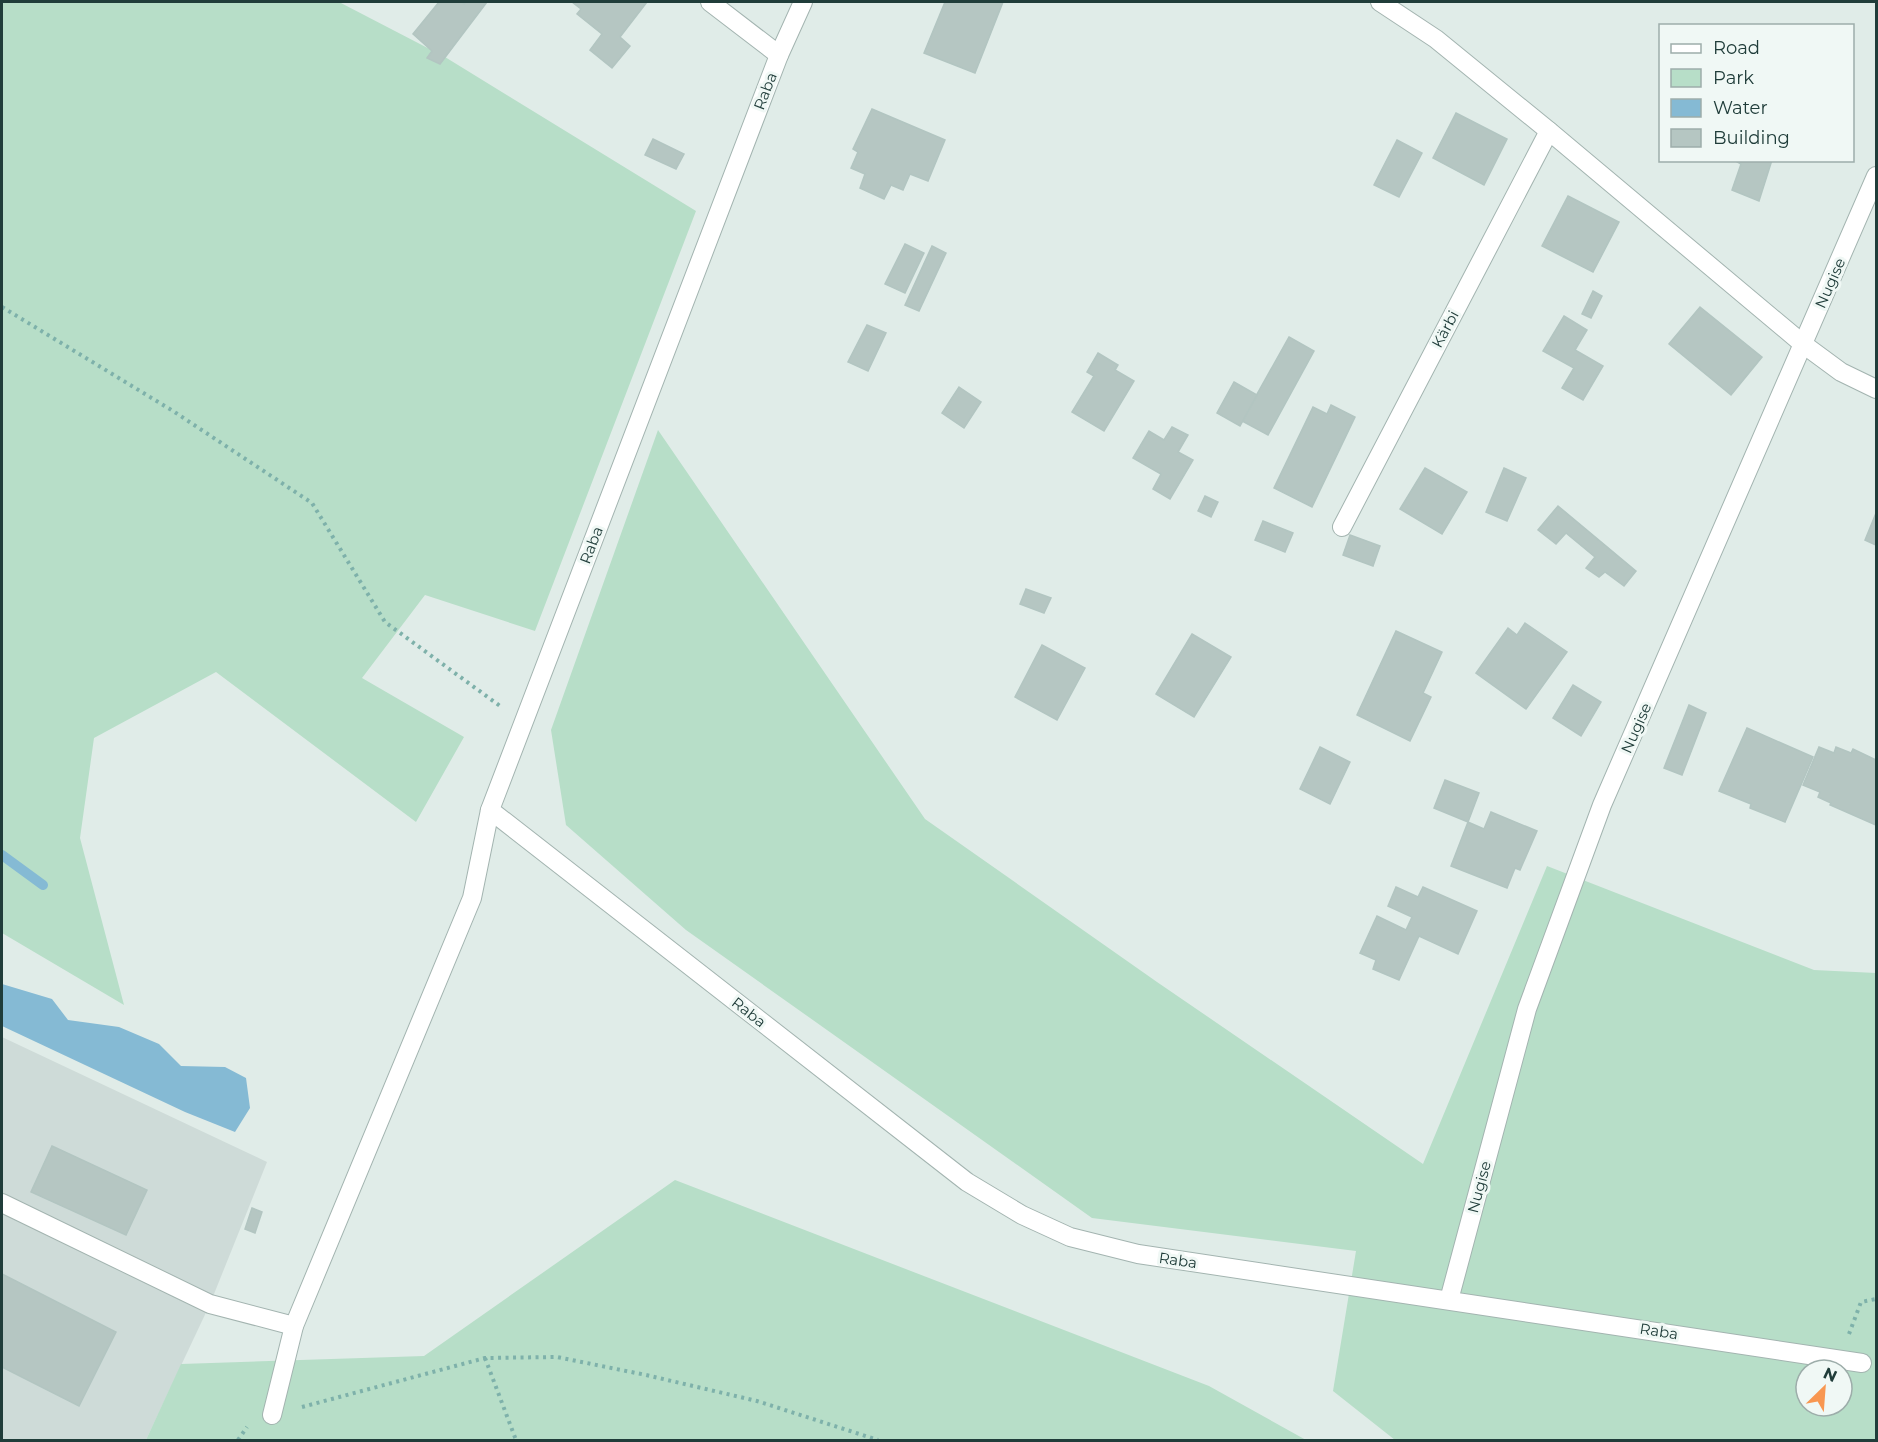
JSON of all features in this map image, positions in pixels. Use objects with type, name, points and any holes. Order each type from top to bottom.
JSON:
[{"type":"street","points":[[710,2],[779,55]]},
{"type":"street","name":"Raba","points":[[803,2],[779,55],[490,810],[968,1182],[1022,1215],[1071,1237],[1138,1254],[1833,1358]]},
{"type":"street","points":[[1380,2],[1436,39],[1549,130],[1803,344],[1841,372],[1876,390]]},
{"type":"street","name":"Kärbi","points":[[1342,527],[1549,130]]},
{"type":"street","name":"Nugise","points":[[1449,1300],[1527,1009],[1602,805],[1876,176]]},
{"type":"street","points":[[272,1415],[294,1326],[472,898],[490,810]]},
{"type":"street","points":[[2,1203],[210,1304],[294,1326]]},
{"type":"street","name":"Raba","points":[[1854,1362],[1862,1363]]},
{"type":"path","points":[[2,307],[173,411],[312,503],[385,622],[523,722]]},
{"type":"path","points":[[1840,1358],[1861,1302],[1876,1299]]},
{"type":"path","points":[[272,1415],[485,1358],[557,1357],[757,1401],[878,1440]]},
{"type":"path","points":[[485,1358],[516,1440]]},
{"type":"shaded area","points":[[2,1037],[267,1162],[210,1304],[146,1440],[2,1440]]},
{"type":"green space","points":[[2,2],[339,2],[445,57],[696,211],[535,631],[425,595],[362,678],[464,737],[416,822],[216,672],[94,738],[80,838],[124,1005],[2,933]]},
{"type":"green space","points":[[658,430],[925,819],[1157,982],[1423,1164],[1547,866],[1814,970],[1876,973],[1876,1440],[1395,1440],[1333,1391],[1356,1251],[1092,1218],[686,930],[566,825],[551,730]]},
{"type":"green space","points":[[675,1180],[1209,1386],[1306,1440],[146,1440],[181,1364],[424,1356]]},
{"type":"water","points":[[2,984],[52,999],[68,1020],[119,1027],[159,1044],[181,1066],[225,1067],[246,1078],[250,1108],[235,1132],[185,1112],[2,1026]]},
{"type":"building","points":[[439,2],[464,4],[466,2],[487,2],[440,64],[427,58],[432,51],[413,34]]},
{"type":"building","points":[[572,2],[647,2],[620,37],[630,46],[612,68],[590,50],[602,34],[577,14],[581,9]]},
{"type":"building","points":[[945,2],[1003,2],[975,73],[924,53]]},
{"type":"building","points":[[872,109],[945,140],[928,181],[910,174],[903,190],[891,185],[884,199],[860,188],[865,174],[851,168],[858,152],[853,149]]},
{"type":"building","points":[[1456,113],[1507,139],[1484,185],[1433,158]]},
{"type":"building","points":[[653,139],[684,154],[676,169],[645,155]]},
{"type":"building","points":[[1397,140],[1422,153],[1399,197],[1374,185]]},
{"type":"building","points":[[1738,162],[1771,162],[1759,201],[1732,190],[1741,164]]},
{"type":"building","points":[[1568,196],[1619,222],[1593,272],[1542,246]]},
{"type":"building","points":[[905,244],[924,253],[905,293],[885,284]]},
{"type":"building","points":[[932,246],[946,253],[919,311],[905,305]]},
{"type":"building","points":[[1593,291],[1602,296],[1591,318],[1582,314]]},
{"type":"building","points":[[1700,307],[1762,357],[1731,395],[1669,344]]},
{"type":"building","points":[[1564,316],[1587,330],[1575,350],[1603,366],[1583,400],[1562,388],[1574,368],[1543,351]]},
{"type":"building","points":[[867,325],[886,333],[868,371],[848,362]]},
{"type":"building","points":[[1289,337],[1314,351],[1268,435],[1242,421]]},
{"type":"building","points":[[1098,353],[1118,365],[1115,370],[1134,381],[1104,431],[1072,412],[1094,376],[1087,372]]},
{"type":"building","points":[[1234,382],[1257,395],[1240,426],[1217,413]]},
{"type":"building","points":[[959,387],[981,402],[964,428],[942,413]]},
{"type":"building","points":[[1331,405],[1355,417],[1312,507],[1274,488],[1313,407],[1327,414]]},
{"type":"building","points":[[1172,427],[1188,435],[1178,452],[1193,460],[1170,499],[1153,489],[1161,474],[1133,458],[1149,431],[1164,440]]},
{"type":"building","points":[[1425,468],[1467,492],[1442,534],[1400,509]]},
{"type":"building","points":[[1504,468],[1526,478],[1507,521],[1486,512]]},
{"type":"building","points":[[1205,496],[1218,502],[1211,517],[1198,511]]},
{"type":"building","points":[[1558,506],[1636,571],[1624,586],[1605,572],[1599,577],[1586,568],[1595,557],[1566,533],[1556,544],[1538,530]]},
{"type":"building","points":[[1876,513],[1876,545],[1865,540]]},
{"type":"building","points":[[1263,521],[1293,533],[1285,552],[1255,540]]},
{"type":"building","points":[[1350,535],[1380,546],[1373,566],[1343,555]]},
{"type":"building","points":[[1026,589],[1051,598],[1044,613],[1020,604]]},
{"type":"building","points":[[1525,623],[1567,652],[1526,709],[1476,673],[1508,628],[1517,635]]},
{"type":"building","points":[[1396,631],[1442,652],[1423,693],[1431,697],[1410,741],[1357,715]]},
{"type":"building","points":[[1192,634],[1231,657],[1194,717],[1156,694]]},
{"type":"building","points":[[1042,645],[1085,668],[1057,720],[1015,697]]},
{"type":"building","points":[[1573,685],[1601,702],[1581,736],[1553,718]]},
{"type":"building","points":[[1689,705],[1706,713],[1682,775],[1664,768]]},
{"type":"building","points":[[1747,728],[1813,757],[1785,822],[1750,808],[1751,804],[1719,791]]},
{"type":"building","points":[[1320,747],[1350,762],[1330,804],[1300,789]]},
{"type":"building","points":[[1819,747],[1834,753],[1836,747],[1851,753],[1853,749],[1876,760],[1876,825],[1830,805],[1831,803],[1818,797],[1820,792],[1803,785]]},
{"type":"building","points":[[1445,780],[1479,793],[1468,822],[1434,808]]},
{"type":"building","points":[[1491,812],[1537,831],[1520,870],[1515,868],[1507,888],[1451,866],[1468,822],[1484,829]]},
{"type":"building","points":[[1396,887],[1418,897],[1423,887],[1477,911],[1458,954],[1419,936],[1399,980],[1373,969],[1376,960],[1360,953],[1377,916],[1406,930],[1412,917],[1388,906]]},
{"type":"building","points":[[52,1146],[147,1190],[126,1235],[31,1192]]},
{"type":"building","points":[[252,1208],[262,1212],[255,1233],[245,1229]]},
{"type":"building","points":[[2,1274],[116,1332],[79,1406],[2,1367]]},
{"type":"waterway","points":[[2,855],[43,885]]}]
